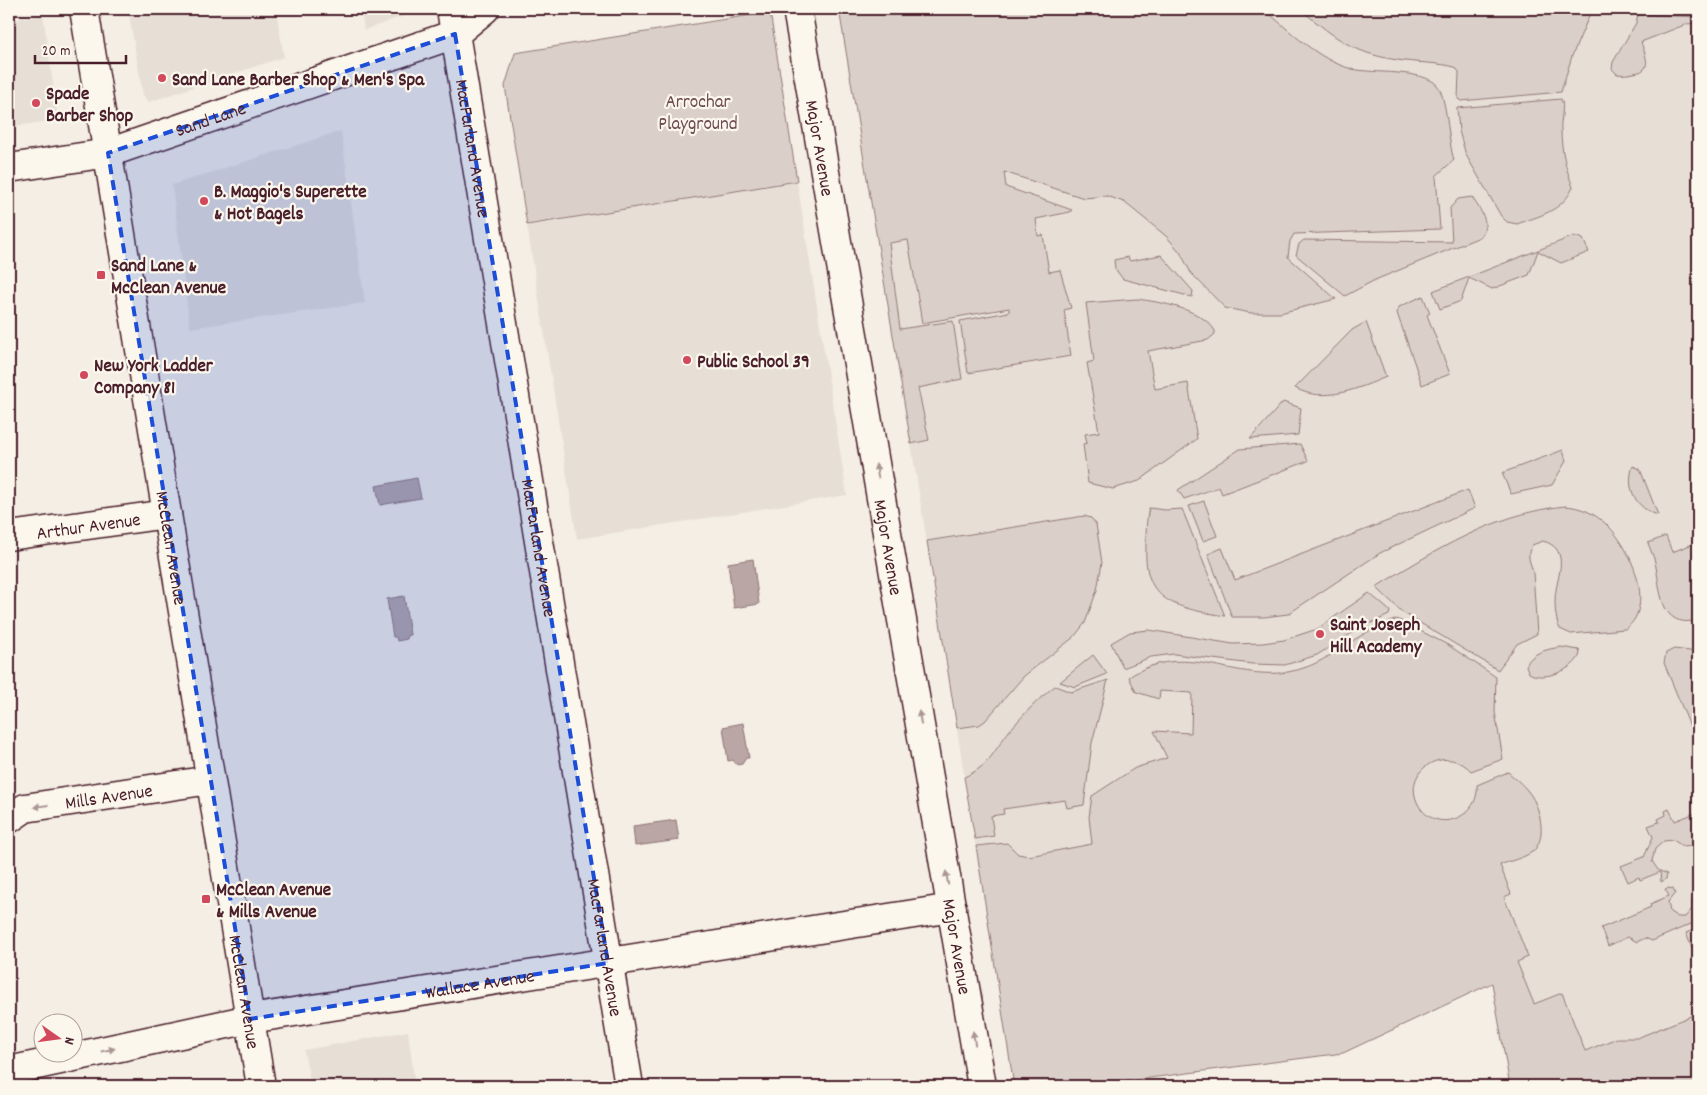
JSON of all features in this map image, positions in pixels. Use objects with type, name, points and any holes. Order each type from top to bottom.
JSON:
[{"type":"street","name":"McClean Avenue","points":[[84,9],[261,1086]]},
{"type":"street","name":"Sand Lane","points":[[9,168],[108,153],[485,9]]},
{"type":"street","name":"Major Avenue","points":[[797,9],[982,1086]]},
{"type":"street","name":"MacFarland Avenue","points":[[453,21],[629,1086]]},
{"type":"street","name":"Arthur Avenue","points":[[9,536],[167,514]]},
{"type":"street","name":"Mills Avenue","points":[[9,819],[25,808],[210,780]]},
{"type":"street","name":"Wallace Avenue","points":[[9,1071],[250,1019],[952,908]]},
{"type":"highlighted area","points":[[455,34],[608,963],[250,1019],[108,153]]},
{"type":"shaded area","points":[[128,9],[276,9],[284,57],[149,102],[143,95]]},
{"type":"shaded area","points":[[361,9],[419,9],[420,10],[364,30]]},
{"type":"shaded area","name":"Saint Joseph Hill Academy","points":[[839,9],[1600,9],[1638,14],[1698,17],[1698,1086],[1510,1086],[1492,983],[1343,1053],[1087,1086],[1014,1086]]},
{"type":"shaded area","points":[[43,15],[57,111],[55,118],[49,121],[9,127],[9,20]]},
{"type":"shaded area","points":[[341,131],[365,303],[190,328],[172,185]]},
{"type":"shaded area","name":"Public School 39","points":[[797,181],[847,495],[577,539],[527,225]]},
{"type":"shaded area","points":[[417,478],[421,498],[380,505],[376,486]]},
{"type":"shaded area","points":[[753,559],[759,604],[734,608],[728,563]]},
{"type":"shaded area","points":[[404,596],[410,635],[407,635],[407,639],[397,641],[396,637],[393,637],[387,599]]},
{"type":"shaded area","points":[[743,723],[749,758],[746,758],[742,764],[737,765],[733,760],[728,761],[723,727]]},
{"type":"shaded area","points":[[676,820],[679,840],[635,846],[633,826]]},
{"type":"shaded area","points":[[408,1031],[415,1086],[311,1086],[304,1050]]},
{"type":"green space","points":[[839,9],[1264,9],[1305,44],[1340,65],[1352,69],[1421,76],[1437,85],[1443,99],[1454,160],[1436,176],[1440,229],[1294,234],[1290,241],[1288,257],[1336,299],[1280,313],[1251,313],[1225,308],[1191,273],[1180,252],[1166,236],[1124,202],[1107,196],[1084,198],[1004,172],[1006,187],[1072,210],[1036,219],[1038,236],[1043,235],[1049,272],[1060,270],[1071,308],[1064,310],[1071,356],[968,373],[960,321],[1009,312],[1009,308],[922,323],[908,240],[889,243],[900,329],[953,321],[962,379],[918,388],[929,440],[911,444]]},
{"type":"green space","points":[[1300,9],[1592,9],[1572,56],[1561,92],[1461,101],[1458,99],[1459,72],[1455,67],[1373,55],[1348,44]]},
{"type":"green space","name":"Arrochar Playground","points":[[770,12],[797,181],[527,225],[505,86],[515,53]]},
{"type":"green space","points":[[1638,14],[1698,17],[1698,23],[1687,24],[1641,42],[1647,62],[1644,69],[1640,72],[1617,74],[1612,69],[1613,62],[1636,23]]},
{"type":"green space","points":[[1561,99],[1563,106],[1562,145],[1573,187],[1563,202],[1550,212],[1517,224],[1507,222],[1501,216],[1466,155],[1459,131],[1457,108]]},
{"type":"green space","points":[[1472,197],[1485,222],[1485,227],[1480,237],[1375,280],[1345,296],[1296,255],[1299,244],[1304,240],[1452,242],[1450,208],[1458,199]]},
{"type":"green space","points":[[1574,236],[1583,239],[1589,252],[1561,263],[1538,251],[1529,275],[1492,289],[1469,278],[1461,301],[1440,309],[1433,291]]},
{"type":"green space","points":[[1161,255],[1193,291],[1192,297],[1123,279],[1115,269],[1114,260],[1128,257],[1130,261]]},
{"type":"green space","points":[[1423,296],[1430,313],[1427,315],[1450,374],[1422,385],[1397,313],[1399,307]]},
{"type":"green space","points":[[1137,299],[1157,302],[1191,312],[1209,323],[1215,334],[1208,340],[1148,351],[1155,389],[1188,383],[1197,439],[1139,481],[1113,489],[1088,483],[1083,444],[1087,443],[1085,434],[1099,432],[1087,363],[1094,361],[1086,303]]},
{"type":"green space","points":[[1366,322],[1386,377],[1341,393],[1317,395],[1295,388],[1352,330]]},
{"type":"green space","points":[[1283,402],[1301,408],[1298,435],[1250,439]]},
{"type":"green space","points":[[1300,444],[1308,461],[1222,494],[1219,487],[1184,499],[1178,490],[1240,449]]},
{"type":"green space","points":[[1563,450],[1566,461],[1552,485],[1511,494],[1502,473]]},
{"type":"green space","points":[[1633,466],[1640,469],[1658,515],[1644,508],[1634,496],[1630,482]]},
{"type":"green space","points":[[1468,490],[1475,508],[1380,553],[1288,614],[1264,617],[1232,617],[1208,554],[1222,548],[1235,580]]},
{"type":"green space","points":[[1204,501],[1217,536],[1203,541],[1189,506]]},
{"type":"green space","points":[[1565,506],[1582,509],[1606,524],[1615,533],[1631,560],[1640,591],[1639,606],[1635,619],[1625,629],[1571,634],[1560,629],[1555,605],[1560,568],[1559,555],[1551,544],[1543,541],[1532,545],[1529,552],[1533,572],[1537,634],[1517,644],[1498,670],[1402,612],[1376,587],[1443,547],[1490,525],[1539,510]]},
{"type":"green space","points":[[1149,508],[1165,510],[1182,509],[1225,616],[1192,610],[1167,600],[1157,591],[1150,580],[1147,566],[1146,532]]},
{"type":"green space","points":[[1084,516],[1091,518],[1096,524],[1102,563],[1097,590],[1085,623],[1074,637],[1024,676],[985,721],[979,725],[957,728],[927,541]]},
{"type":"green space","points":[[1666,536],[1672,552],[1698,542],[1698,620],[1685,621],[1675,619],[1668,613],[1664,604],[1655,562],[1648,543]]},
{"type":"green space","points":[[1369,593],[1390,611],[1389,615],[1360,628],[1317,655],[1285,665],[1252,664],[1174,654],[1151,657],[1123,668],[1111,643],[1130,632],[1149,630],[1233,644],[1284,640],[1317,629]]},
{"type":"green space","points":[[1397,619],[1448,645],[1496,677],[1495,712],[1503,759],[1471,771],[1461,763],[1438,760],[1420,772],[1415,781],[1414,792],[1418,804],[1425,813],[1434,819],[1444,821],[1455,819],[1471,807],[1476,797],[1477,785],[1508,772],[1532,797],[1540,818],[1540,841],[1532,852],[1500,865],[1511,894],[1504,897],[1528,957],[1517,962],[1534,1004],[1562,993],[1585,1051],[1617,1038],[1637,1038],[1698,1013],[1698,1086],[1510,1086],[1492,983],[1343,1053],[1087,1086],[1014,1086],[976,846],[1007,843],[1018,854],[1029,856],[1092,844],[1089,817],[1092,796],[1135,768],[1167,758],[1154,731],[1191,733],[1192,693],[1160,691],[1159,699],[1136,692],[1129,677],[1150,667],[1169,662],[1208,664],[1267,673],[1299,670],[1318,662],[1379,626]]},
{"type":"green space","points":[[1561,647],[1579,650],[1580,654],[1572,665],[1550,675],[1542,676],[1529,673],[1526,666],[1532,657],[1546,650]]},
{"type":"green space","points":[[1674,649],[1690,651],[1698,656],[1698,746],[1664,663],[1666,653]]},
{"type":"green space","points":[[1093,655],[1107,674],[1075,687],[1060,682]]},
{"type":"green space","points":[[1108,680],[1092,743],[1084,805],[1067,808],[1065,800],[1003,809],[1004,814],[991,816],[994,836],[975,839],[964,777],[986,763],[1015,724],[1037,701],[1055,686],[1071,692]]},
{"type":"green space","points":[[1669,809],[1675,821],[1698,812],[1698,845],[1684,847],[1673,840],[1664,841],[1655,849],[1652,861],[1658,870],[1667,874],[1666,879],[1661,882],[1660,872],[1640,880],[1639,877],[1628,882],[1621,866],[1644,857],[1653,837],[1648,826],[1659,822],[1658,819],[1666,815],[1665,811]]},
{"type":"green space","points":[[1665,889],[1673,889],[1675,893],[1668,902],[1670,912],[1678,917],[1685,917],[1692,909],[1692,900],[1698,901],[1698,921],[1652,941],[1645,938],[1637,942],[1628,937],[1608,946],[1601,928],[1651,907],[1650,904],[1669,896]]},
{"type":"green space","points":[[1698,928],[1698,964],[1686,933]]},
{"type":"place","name":"Sand Lane Barber Shop & Men's Spa","points":[[162,78]]},
{"type":"place","name":"Spade Barber Shop","points":[[36,103]]},
{"type":"place","name":"B. Maggio's Superette & Hot Bagels","points":[[204,201]]},
{"type":"place","name":"Sand Lane & McClean Avenue","points":[[101,275]]},
{"type":"place","name":"Public School 39","points":[[687,360]]},
{"type":"place","name":"New York Ladder Company 81","points":[[84,375]]},
{"type":"place","name":"Saint Joseph Hill Academy","points":[[1320,634]]},
{"type":"place","name":"McClean Avenue & Mills Avenue","points":[[206,899]]}]
